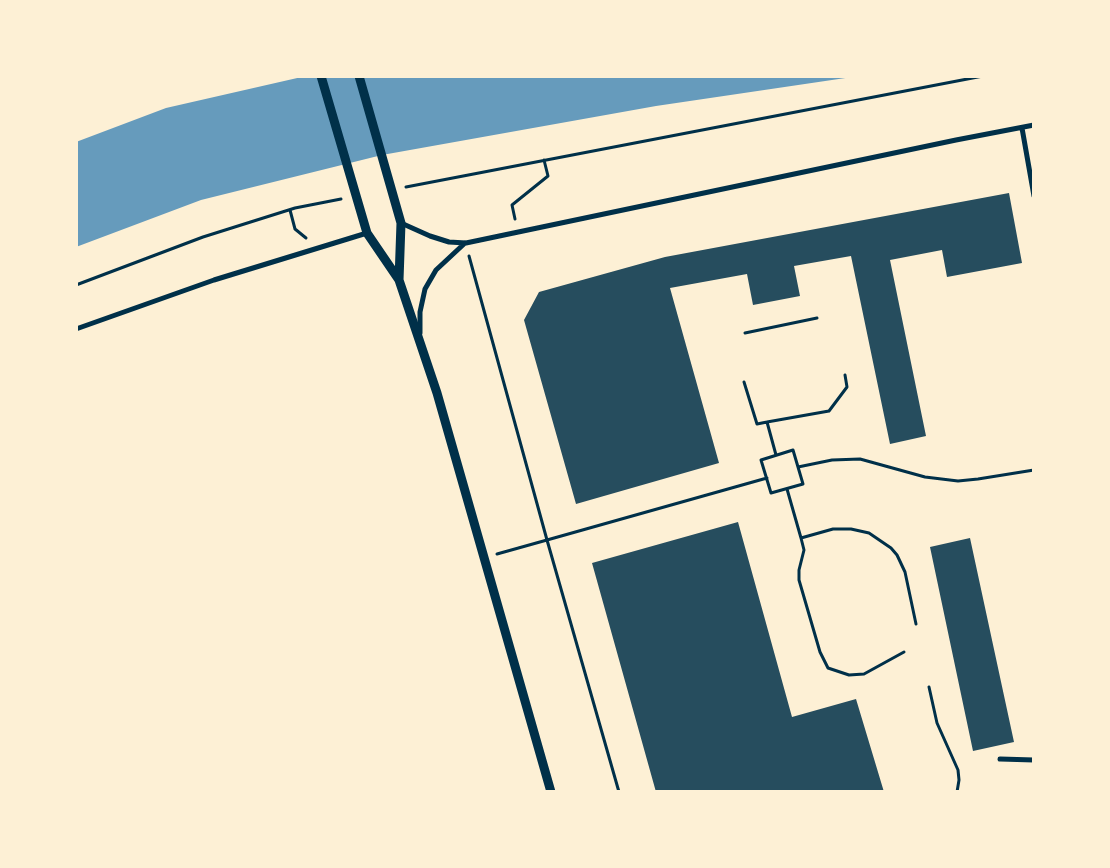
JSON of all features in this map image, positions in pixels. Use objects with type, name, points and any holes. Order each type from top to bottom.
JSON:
[{"type":"street","points":[[321,76],[367,233],[398,280],[437,393],[551,792]]},
{"type":"street","points":[[359,76],[401,223],[398,280]]},
{"type":"street","points":[[401,223],[449,242],[466,243],[1034,126]]},
{"type":"street","points":[[1022,128],[1034,196]]},
{"type":"street","points":[[76,329],[214,280],[367,233]]},
{"type":"street","points":[[420,343],[420,312],[425,290],[436,270],[466,243]]},
{"type":"street","points":[[1000,759],[1034,760]]},
{"type":"path","points":[[400,188],[983,76]]},
{"type":"path","points":[[518,232],[512,205],[548,176],[544,160]]},
{"type":"path","points":[[76,285],[203,236],[290,210],[343,199]]},
{"type":"path","points":[[290,210],[295,229],[317,248]]},
{"type":"path","points":[[466,243],[547,540],[619,792]]},
{"type":"path","points":[[746,333],[817,318]]},
{"type":"path","points":[[744,382],[757,424],[829,411],[848,387],[845,375]]},
{"type":"path","points":[[767,422],[776,455]]},
{"type":"path","points":[[793,450],[803,484],[771,493],[761,460],[776,455],[793,450]]},
{"type":"path","points":[[798,467],[832,460],[860,459],[926,477],[958,481],[1034,470]]},
{"type":"path","points":[[483,558],[767,478]]},
{"type":"path","points":[[787,489],[804,550],[799,570],[799,580],[820,652],[828,668],[849,674],[864,674],[904,652]]},
{"type":"path","points":[[801,538],[833,529],[851,529],[869,533],[885,543],[897,555],[905,572],[916,624]]},
{"type":"path","points":[[929,687],[937,723],[958,770],[957,792]]},
{"type":"water","points":[[306,76],[859,76],[656,106],[382,155],[201,200],[76,247],[76,142],[166,108]]},
{"type":"building","points":[[1009,193],[1022,263],[947,277],[942,250],[890,260],[926,436],[890,444],[851,256],[794,266],[800,296],[753,305],[747,274],[670,288],[719,463],[576,504],[524,320],[539,292],[665,257]]},
{"type":"building","points":[[738,522],[792,717],[856,699],[884,792],[656,792],[592,563]]},
{"type":"building","points":[[970,538],[1014,742],[973,751],[930,547]]}]
